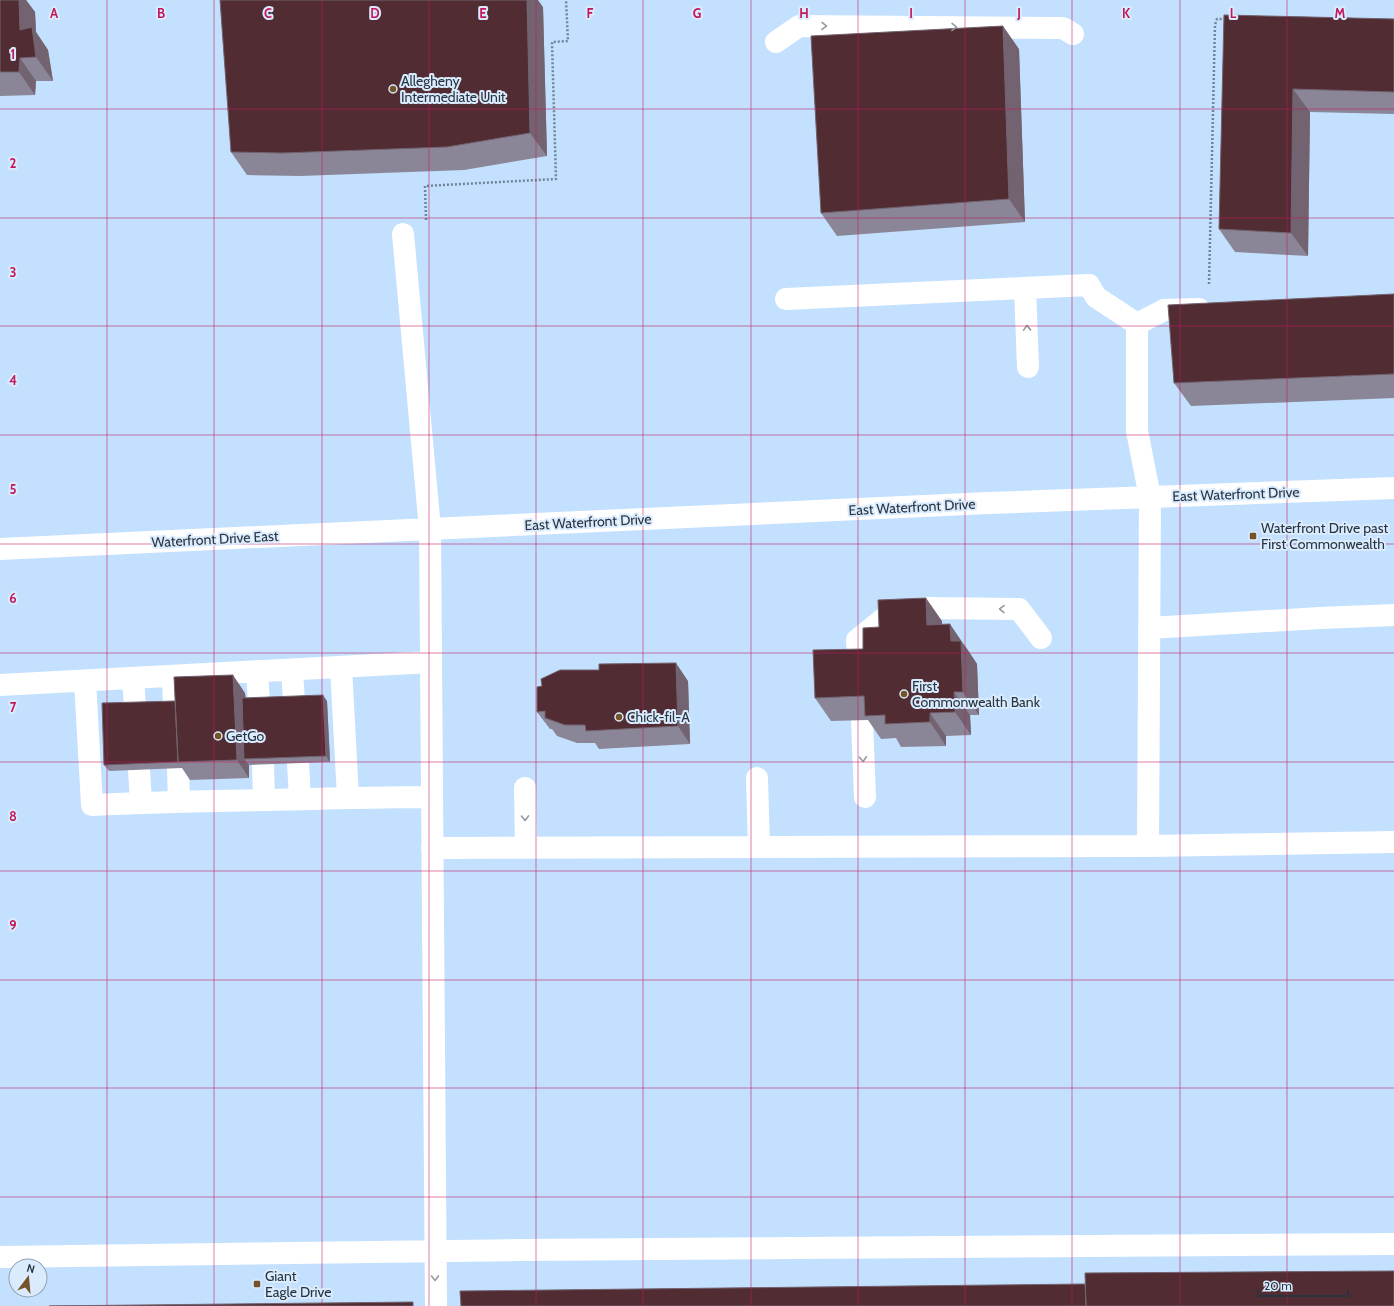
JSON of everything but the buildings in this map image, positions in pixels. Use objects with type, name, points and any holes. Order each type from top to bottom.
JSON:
[{"type":"street","points":[[776,42],[799,26],[1063,28],[1073,34]]},
{"type":"street","points":[[403,234],[430,529],[434,1250],[436,1306]]},
{"type":"street","points":[[786,299],[1089,285],[1096,297],[1137,324]]},
{"type":"street","points":[[1025,288],[1028,367]]},
{"type":"street","points":[[1137,324],[1164,310],[1216,308]]},
{"type":"street","points":[[1137,324],[1136,431],[1150,497],[1148,846]]},
{"type":"street","name":"East Waterfront Drive","points":[[430,529],[1150,497],[1394,488]]},
{"type":"street","name":"Waterfront Drive East","points":[[1,550],[430,529]]},
{"type":"street","points":[[859,673],[857,640],[883,618],[926,608],[1019,609],[1041,638]]},
{"type":"street","points":[[1149,628],[1394,615]]},
{"type":"street","points":[[0,685],[431,662]]},
{"type":"street","points":[[341,667],[348,797]]},
{"type":"street","points":[[292,670],[294,702]]},
{"type":"street","points":[[257,671],[259,704]]},
{"type":"street","points":[[172,676],[174,707]]},
{"type":"street","points":[[133,678],[134,708]]},
{"type":"street","points":[[85,680],[92,805],[141,802],[348,797],[432,797]]},
{"type":"street","points":[[862,720],[865,798]]},
{"type":"street","points":[[298,764],[300,799]]},
{"type":"street","points":[[263,765],[264,800]]},
{"type":"street","points":[[178,768],[179,801]]},
{"type":"street","points":[[139,770],[141,802]]},
{"type":"street","points":[[757,778],[759,847]]},
{"type":"street","points":[[525,788],[526,848]]},
{"type":"street","points":[[432,848],[1148,846],[1394,842]]},
{"type":"street","points":[[0,1257],[434,1250],[1394,1244]]},
{"type":"path","points":[[426,225],[425,186],[556,179],[552,42],[568,41],[566,0]]},
{"type":"path","points":[[1209,285],[1216,25],[1217,19],[1232,20]]},
{"type":"place","name":"Allegheny Intermediate Unit","points":[[393,89]]},
{"type":"place","name":"Waterfront Drive past First Commonwealth","points":[[1253,536]]},
{"type":"place","name":"First Commonwealth Bank","points":[[904,694]]},
{"type":"place","name":"Chick-fil-A","points":[[619,717]]},
{"type":"place","name":"GetGo","points":[[218,736]]},
{"type":"place","name":"Giant Eagle Drive","points":[[257,1284]]}]
